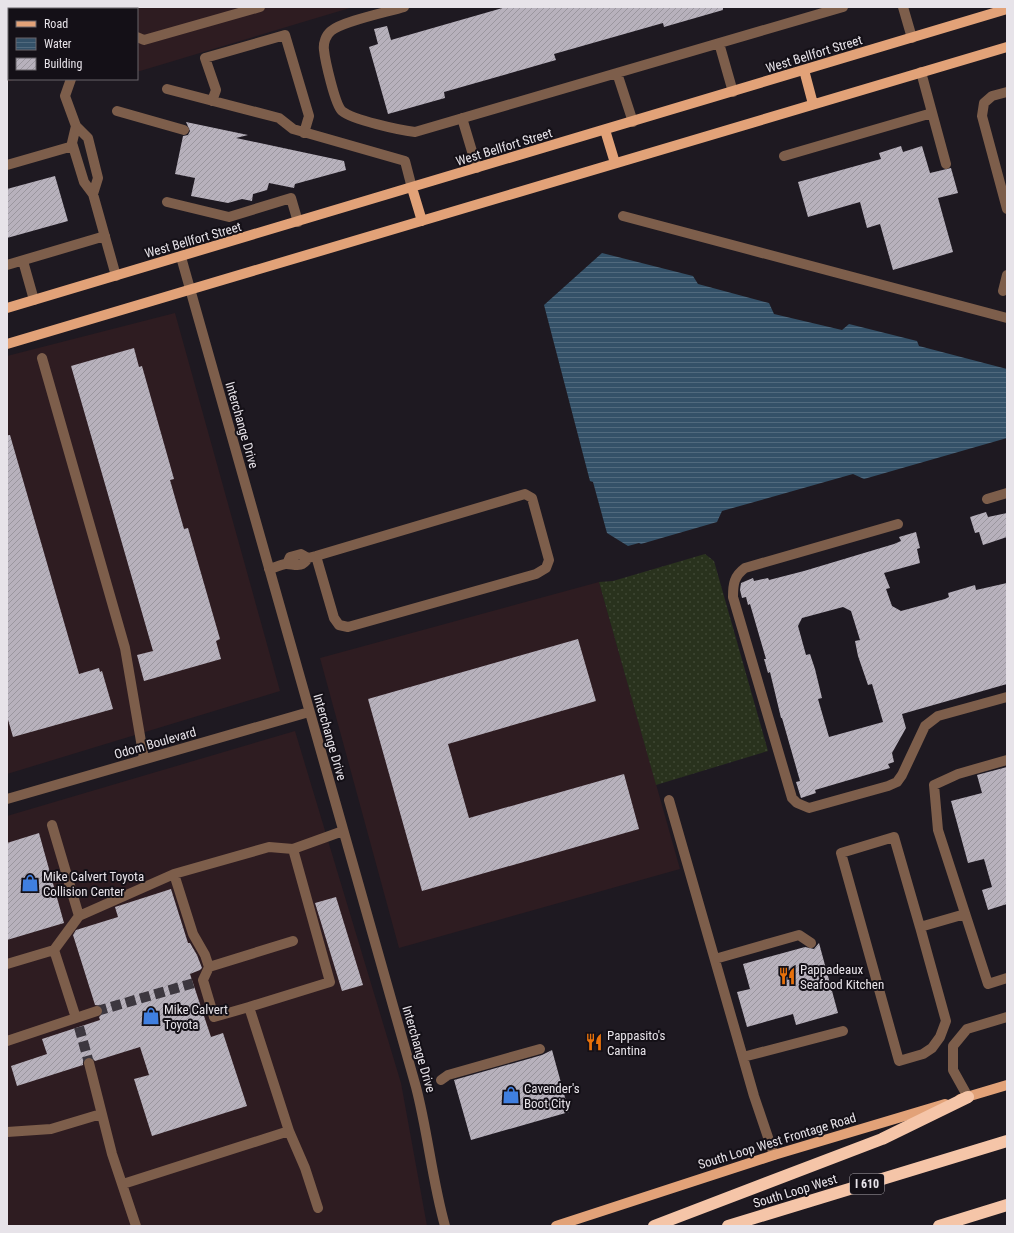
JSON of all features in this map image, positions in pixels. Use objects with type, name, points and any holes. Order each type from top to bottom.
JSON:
[{"type":"highway","points":[[654,1226],[882,1139],[968,1097]]},
{"type":"highway","name":"South Loop West","points":[[728,1226],[1007,1141]]},
{"type":"highway","points":[[939,1226],[1007,1205]]},
{"type":"main road","name":"West Bellfort Street","points":[[7,308],[1007,9]]},
{"type":"main road","points":[[7,344],[1007,47]]},
{"type":"main road","points":[[804,70],[813,104]]},
{"type":"main road","points":[[605,130],[615,163]]},
{"type":"main road","points":[[412,188],[422,221]]},
{"type":"main road","name":"South Loop West Frontage Road","points":[[556,1226],[774,1155],[1007,1085]]},
{"type":"street","points":[[138,37],[144,40],[240,10],[260,7]]},
{"type":"street","points":[[404,7],[346,24],[332,30],[325,38],[324,49],[340,110],[351,117],[415,132],[843,7]]},
{"type":"street","points":[[903,7],[912,38]]},
{"type":"street","points":[[212,101],[216,90],[205,58],[285,35],[309,116],[304,133]]},
{"type":"street","points":[[719,43],[733,92]]},
{"type":"street","points":[[921,72],[946,164]]},
{"type":"street","points":[[618,73],[633,122]]},
{"type":"street","points":[[71,80],[65,96],[76,126],[88,138],[98,178],[93,194]]},
{"type":"street","points":[[167,89],[279,118],[293,130],[406,161],[412,188]]},
{"type":"street","points":[[1007,92],[992,96],[984,103],[982,116],[1007,209]]},
{"type":"street","points":[[117,111],[184,130]]},
{"type":"street","points":[[784,156],[932,113]]},
{"type":"street","points":[[462,118],[477,168]]},
{"type":"street","points":[[76,126],[72,143],[84,182],[93,194],[116,276]]},
{"type":"street","points":[[7,165],[73,146]]},
{"type":"street","points":[[167,202],[228,217],[291,198],[298,222]]},
{"type":"street","points":[[623,216],[1007,318]]},
{"type":"street","points":[[7,265],[105,236]]},
{"type":"street","name":"Interchange Drive","points":[[180,257],[425,1120],[437,1200],[445,1226]]},
{"type":"street","points":[[23,261],[34,300]]},
{"type":"street","points":[[1003,291],[1007,275]]},
{"type":"street","points":[[42,358],[125,648],[144,759]]},
{"type":"street","points":[[987,499],[1007,493]]},
{"type":"street","points":[[269,569],[287,564],[294,566],[304,563],[312,557],[525,494],[532,498],[549,560],[546,568],[536,574],[348,627],[339,625],[334,618],[312,557]]},
{"type":"street","points":[[898,524],[745,568],[735,578],[733,585],[733,597],[792,798],[798,803],[809,808],[897,782],[902,775],[925,726],[930,720],[938,716],[1007,697]]},
{"type":"street","name":"Odom Boulevard","points":[[7,799],[309,712]]},
{"type":"street","points":[[1007,760],[958,774],[934,785],[938,830],[988,984],[1007,978]]},
{"type":"street","points":[[669,800],[743,1058],[774,1155]]},
{"type":"street","points":[[52,825],[78,916]]},
{"type":"street","points":[[7,964],[54,950],[78,916],[174,874],[269,847],[293,849],[343,831]]},
{"type":"street","points":[[894,837],[920,927],[946,1021],[940,1037],[932,1048],[923,1054],[899,1061],[841,853],[894,837]]},
{"type":"street","points":[[293,849],[330,982],[214,1017],[198,982],[209,967],[293,941]]},
{"type":"street","points":[[174,874],[194,934],[205,955],[209,967]]},
{"type":"street","points":[[920,927],[965,914]]},
{"type":"street","points":[[715,959],[799,935],[811,943]]},
{"type":"street","points":[[54,950],[76,1018]]},
{"type":"street","points":[[249,1007],[289,1131],[305,1168],[318,1208]]},
{"type":"street","points":[[7,1041],[97,1011]]},
{"type":"street","points":[[968,1097],[953,1070],[952,1046],[967,1029],[1007,1017]]},
{"type":"street","points":[[743,1058],[843,1031]]},
{"type":"street","points":[[441,1080],[448,1075],[540,1049]]},
{"type":"street","points":[[89,1063],[101,1114],[136,1226]]},
{"type":"street","points":[[7,1132],[51,1129],[101,1114]]},
{"type":"street","points":[[123,1184],[289,1131]]},
{"type":"shaded area","points":[[7,7],[353,7],[140,71],[138,71],[138,8],[8,8],[8,80],[15,80],[7,82]]},
{"type":"shaded area","points":[[175,313],[280,691],[7,774],[7,356]]},
{"type":"shaded area","points":[[599,582],[680,869],[399,948],[320,658]]},
{"type":"shaded area","points":[[295,731],[401,1083],[427,1226],[7,1226],[7,816]]},
{"type":"green space","points":[[705,554],[714,561],[768,751],[656,785],[599,582],[613,581]]},
{"type":"water","points":[[602,253],[693,276],[698,284],[769,303],[774,314],[842,330],[849,324],[917,341],[919,346],[1007,369],[1007,438],[864,479],[853,474],[722,511],[717,522],[641,544],[639,543],[628,546],[607,533],[593,482],[590,481],[544,305]]},
{"type":"building","points":[[506,7],[723,7],[723,10],[664,27],[663,23],[554,54],[556,60],[444,92],[445,98],[388,114],[369,47],[378,44],[374,29],[387,26],[391,40]]},
{"type":"building","points":[[186,122],[248,135],[236,138],[344,161],[346,170],[295,184],[294,188],[269,183],[267,190],[253,194],[252,201],[242,199],[228,203],[191,196],[195,178],[175,174],[183,136],[188,135],[190,131]]},
{"type":"building","points":[[901,146],[903,152],[922,146],[930,173],[951,168],[958,193],[938,198],[953,252],[893,270],[880,224],[867,228],[860,202],[808,217],[798,182],[881,159],[879,153]]},
{"type":"building","points":[[55,176],[68,221],[7,238],[7,189]]},
{"type":"building","points":[[134,348],[139,367],[142,366],[174,479],[170,480],[184,529],[188,528],[220,639],[216,641],[221,659],[144,681],[137,655],[153,651],[71,366]]},
{"type":"building","points":[[7,435],[10,435],[79,674],[99,668],[100,672],[102,671],[113,709],[13,737],[7,716]]},
{"type":"building","points":[[986,512],[988,517],[1007,513],[1007,537],[983,545],[979,532],[975,533],[970,517]]},
{"type":"building","points":[[916,532],[920,548],[917,549],[920,563],[884,573],[890,588],[886,589],[892,606],[901,611],[945,599],[949,597],[948,593],[975,585],[976,590],[1007,583],[1007,684],[902,714],[906,728],[892,753],[894,762],[888,764],[890,768],[815,790],[816,793],[801,798],[796,782],[800,781],[781,718],[770,672],[768,673],[764,659],[766,659],[750,604],[748,605],[746,597],[742,598],[740,590],[741,583],[753,578],[754,581],[768,578],[769,580],[804,571],[894,544],[901,541],[899,537]],"holes":[[[843,607],[851,611],[860,640],[855,641],[858,656],[868,685],[872,684],[883,722],[829,737],[818,699],[822,698],[815,669],[810,654],[806,655],[798,626],[802,618]]]},
{"type":"building","points":[[578,639],[596,701],[448,744],[469,818],[624,774],[639,829],[422,891],[368,699]]},
{"type":"building","points":[[1007,767],[1007,904],[988,910],[982,890],[992,887],[984,859],[968,863],[951,801],[982,793],[977,775]]},
{"type":"building","name":"Mike Calvert Toyota Collision Center","points":[[39,833],[64,923],[7,940],[7,843]]},
{"type":"building","name":"Mike Calvert Toyota","points":[[171,889],[188,943],[190,943],[197,955],[202,968],[190,974],[211,1037],[223,1033],[247,1106],[152,1136],[134,1079],[149,1075],[140,1047],[95,1061],[91,1057],[87,1057],[83,1061],[83,1065],[17,1086],[11,1066],[47,1054],[42,1039],[100,1020],[99,1017],[103,1013],[102,1006],[95,1005],[73,935],[76,930],[118,917],[115,907]]},
{"type":"building","points":[[336,897],[363,985],[342,991],[315,903]]},
{"type":"building","name":"Pappadeaux Seafood Kitchen","points":[[819,943],[838,1013],[796,1025],[793,1014],[747,1027],[737,992],[750,989],[743,964],[805,947],[814,949]]},
{"type":"building","name":"Cavender's Boot City","points":[[552,1050],[569,1112],[471,1140],[454,1080],[542,1055]]},
{"type":"tunnel","points":[[97,1011],[194,983]]},
{"type":"tunnel","points":[[79,1027],[89,1063]]},
{"type":"place","name":"Mike Calvert Toyota Collision Center","points":[[30,883]]},
{"type":"place","name":"Pappadeaux Seafood Kitchen","points":[[787,976]]},
{"type":"place","name":"Mike Calvert Toyota","points":[[151,1016]]},
{"type":"place","name":"Pappasito's Cantina","points":[[594,1042]]},
{"type":"place","name":"Cavender's Boot City","points":[[511,1095]]}]
